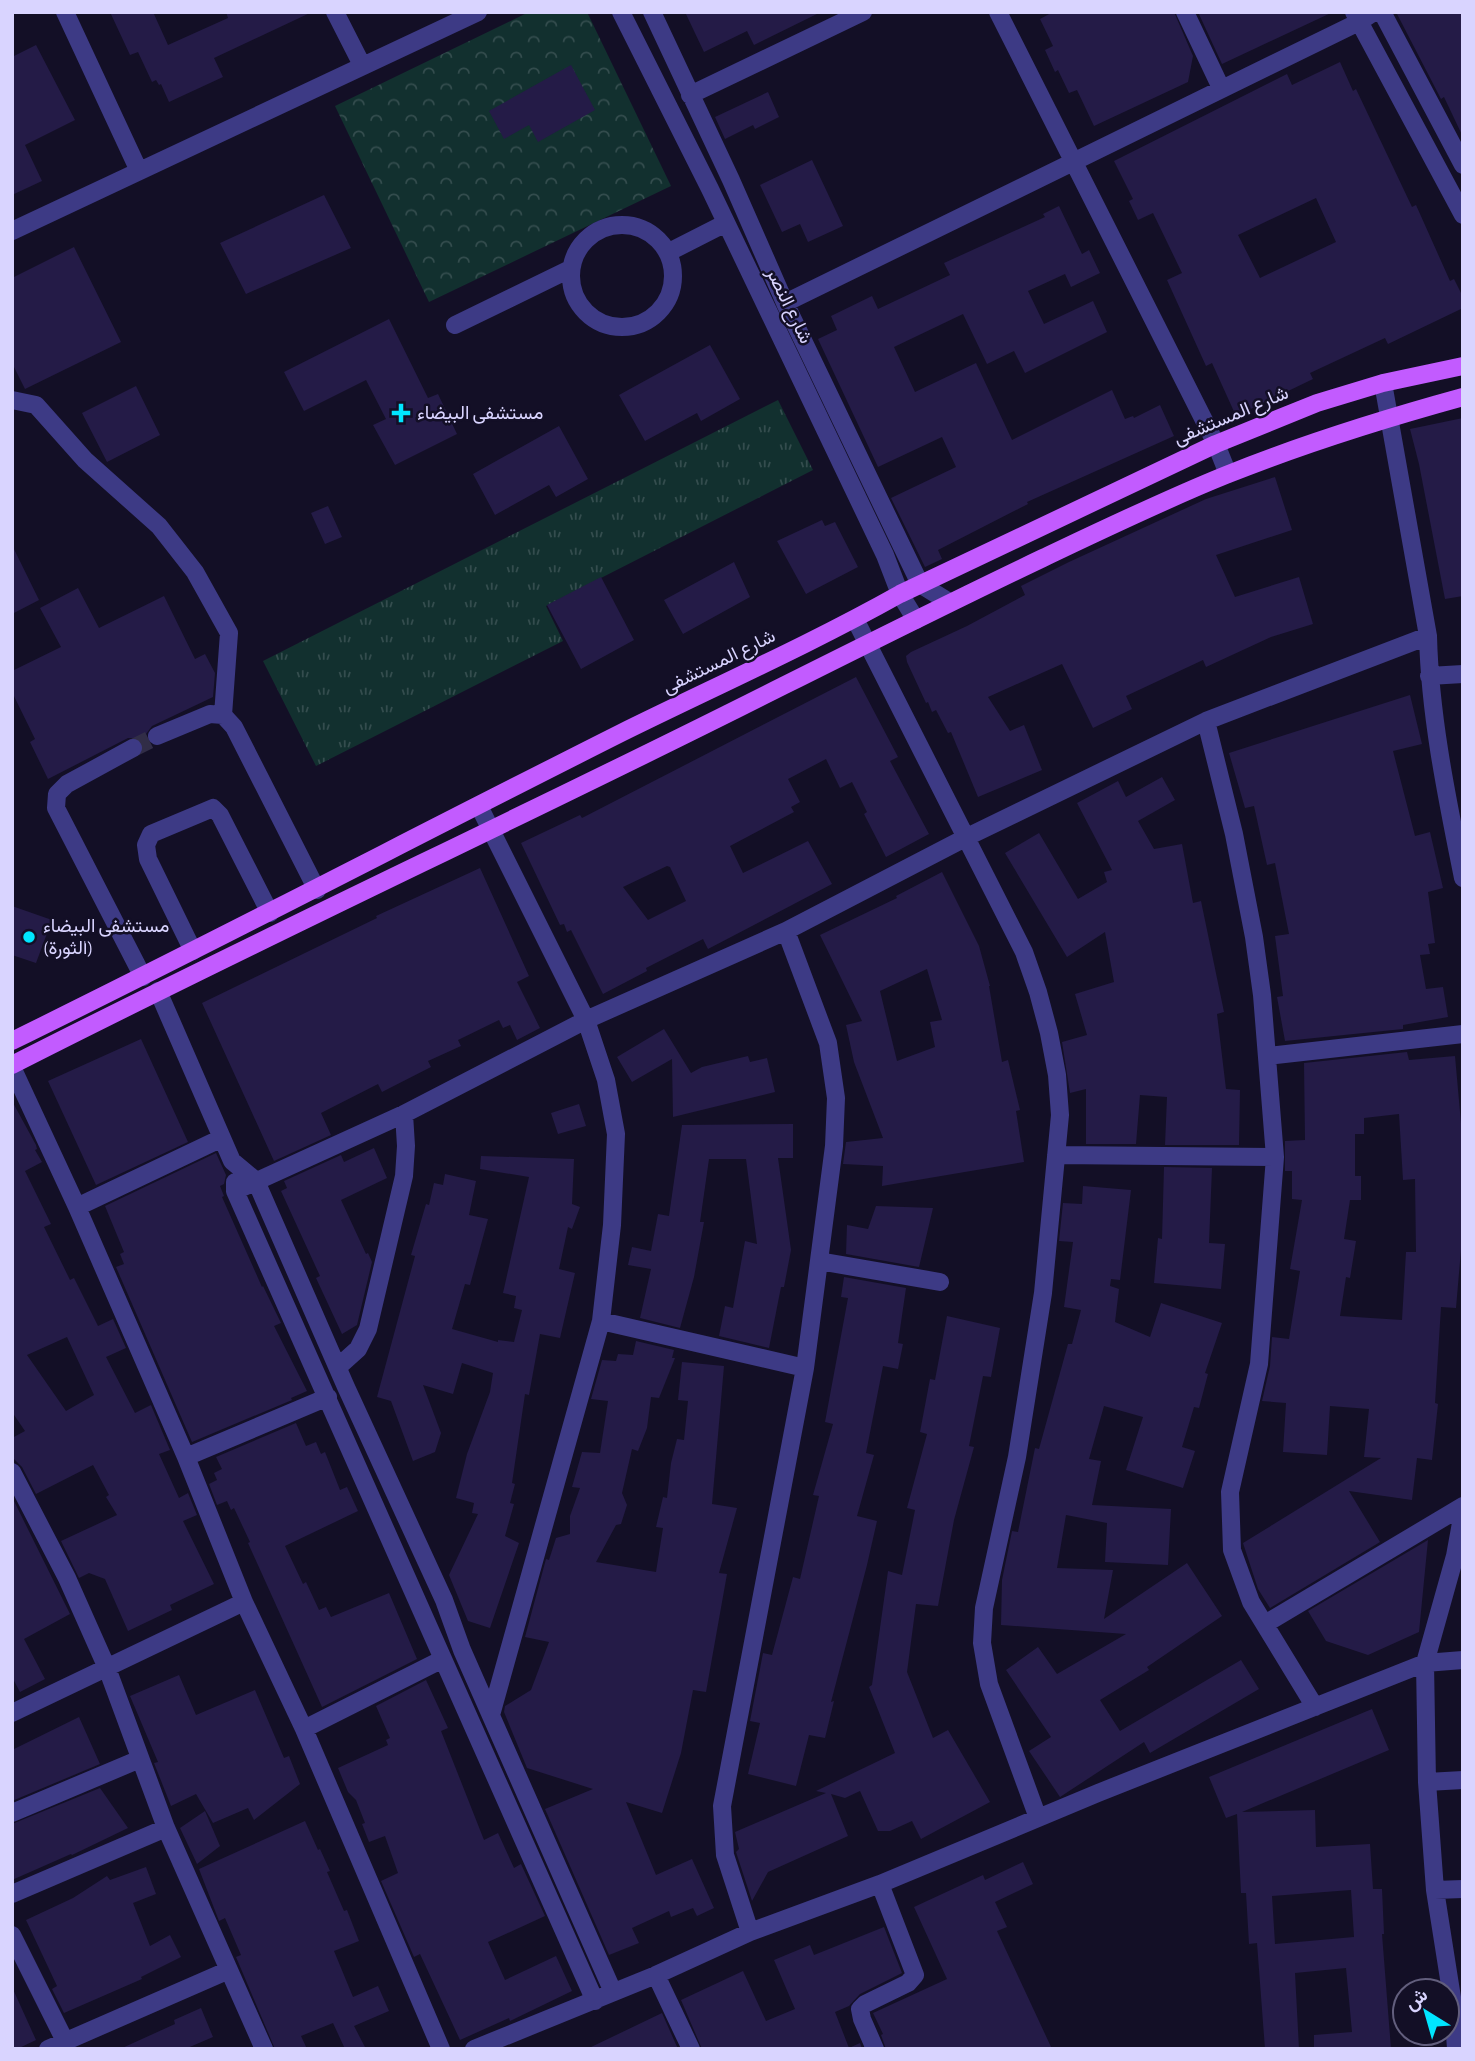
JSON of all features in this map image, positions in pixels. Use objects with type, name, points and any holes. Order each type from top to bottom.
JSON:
[{"type":"main road","name":"شارع المستشفى","points":[[12,1041],[317,890],[621,733],[855,619],[920,584],[1216,444],[1317,403],[1383,383],[1463,366]]},
{"type":"main road","points":[[12,1066],[158,991],[739,708],[867,642],[1148,508],[1228,474],[1390,417],[1463,397]]},
{"type":"street","points":[[65,12],[139,171]]},
{"type":"street","points":[[335,12],[362,65]]},
{"type":"street","points":[[12,231],[478,12]]},
{"type":"street","name":"شارع النصر","points":[[621,12],[710,188],[885,555],[900,594],[916,620]]},
{"type":"street","name":"شارع النصر","points":[[652,12],[785,303],[920,584]]},
{"type":"street","points":[[690,95],[863,12]]},
{"type":"street","points":[[998,12],[1216,444],[1228,474]]},
{"type":"street","points":[[1185,12],[1221,89]]},
{"type":"street","points":[[1382,12],[1463,165]]},
{"type":"street","points":[[785,303],[1221,89],[1363,16],[1463,215]]},
{"type":"street","points":[[710,188],[731,180]]},
{"type":"street","points":[[669,252],[726,223]]},
{"type":"street","points":[[627,224],[651,232],[669,252],[674,276],[668,299],[653,318],[630,328],[606,326],[585,313],[572,293],[570,269],[580,244],[601,228],[627,224]]},
{"type":"street","points":[[455,325],[570,269]]},
{"type":"street","points":[[1383,383],[1428,636],[1429,676],[1454,789],[1463,878]]},
{"type":"street","points":[[12,400],[36,405],[85,460],[159,526],[195,572],[229,633],[223,715]]},
{"type":"street","points":[[920,584],[949,603]]},
{"type":"street","points":[[855,619],[1024,952],[1038,992],[1057,1074],[1060,1115],[1043,1293],[1017,1457],[984,1608],[982,1643],[989,1684],[1038,1818]]},
{"type":"street","points":[[234,1191],[404,1114],[586,1020],[786,931],[967,837],[1206,721],[1428,636]]},
{"type":"street","points":[[1429,676],[1463,674]]},
{"type":"street","points":[[158,736],[210,713],[223,715],[234,727],[317,890]]},
{"type":"street","points":[[1206,721],[1234,834],[1254,937],[1268,1056],[1275,1157],[1259,1364],[1230,1492],[1232,1550],[1251,1602],[1315,1707]]},
{"type":"street","points":[[134,748],[67,784],[57,794],[55,808],[143,977]]},
{"type":"street","points":[[479,806],[586,1020],[606,1080],[616,1134],[612,1225],[601,1321],[491,1715]]},
{"type":"street","points":[[193,951],[148,859],[146,845],[150,834],[213,808],[220,814],[270,913]]},
{"type":"street","points":[[750,1932],[725,1855],[722,1806],[805,1368],[834,1146],[836,1098],[828,1043],[786,931]]},
{"type":"street","points":[[158,991],[232,1161],[234,1191],[595,2001]]},
{"type":"street","points":[[1268,1056],[1463,1034]]},
{"type":"street","points":[[12,1066],[77,1207],[186,1457],[244,1602],[304,1729],[441,2049]]},
{"type":"street","points":[[338,1367],[358,1349],[368,1329],[404,1176],[404,1114]]},
{"type":"street","points":[[77,1207],[222,1138]]},
{"type":"street","points":[[1056,1155],[1275,1157]]},
{"type":"street","points":[[232,1161],[256,1181],[444,1600],[462,1650],[613,1992]]},
{"type":"street","points":[[819,1261],[940,1282]]},
{"type":"street","points":[[601,1321],[805,1368]]},
{"type":"street","points":[[186,1457],[328,1397]]},
{"type":"street","points":[[12,1472],[67,1578],[107,1668],[166,1828],[264,2049]]},
{"type":"street","points":[[1265,1624],[1463,1506]]},
{"type":"street","points":[[1453,1977],[1435,1890],[1427,1782],[1424,1662],[1459,1555],[1463,1512]]},
{"type":"street","points":[[12,1713],[244,1602]]},
{"type":"street","points":[[304,1729],[443,1659]]},
{"type":"street","points":[[474,2049],[595,2001],[750,1932],[880,1884],[1424,1662],[1463,1660]]},
{"type":"street","points":[[12,1813],[140,1759]]},
{"type":"street","points":[[1427,1782],[1463,1780]]},
{"type":"street","points":[[12,1894],[166,1828]]},
{"type":"street","points":[[875,2049],[860,2009],[908,1983],[915,1975],[880,1884]]},
{"type":"street","points":[[1435,1890],[1463,1889]]},
{"type":"street","points":[[12,1935],[65,2041]]},
{"type":"street","points":[[48,2049],[229,1969]]},
{"type":"street","points":[[656,1975],[691,2049]]},
{"type":"green space","points":[[529,12],[587,12],[671,186],[429,302],[335,106]]},
{"type":"green space","points":[[778,400],[813,470],[546,606],[563,641],[316,766],[263,661]]},
{"type":"building","points":[[110,12],[153,12],[168,45],[228,18],[226,12],[312,12],[214,58],[223,77],[169,102],[161,84],[156,80],[152,82],[138,52],[130,55]]},
{"type":"building","points":[[685,12],[821,12],[754,45],[747,31],[704,52]]},
{"type":"building","points":[[1053,12],[1174,12],[1193,56],[1188,82],[1094,126],[1077,90],[1069,93],[1045,50],[1053,46],[1040,19]]},
{"type":"building","points":[[1198,12],[1333,12],[1222,64]]},
{"type":"building","points":[[1396,12],[1463,12],[1463,137],[1444,97],[1441,99]]},
{"type":"building","points":[[36,45],[75,120],[25,145],[42,181],[12,195],[12,57]]},
{"type":"building","points":[[1340,62],[1353,91],[1356,89],[1412,207],[1416,205],[1450,281],[1454,279],[1463,297],[1463,308],[1388,344],[1385,338],[1310,373],[1313,379],[1236,416],[1212,363],[1206,366],[1167,280],[1182,273],[1153,213],[1138,220],[1129,201],[1133,199],[1114,161],[1287,74],[1292,85]],"holes":[[[1316,198],[1336,242],[1260,278],[1238,235]]]},
{"type":"building","points":[[571,65],[595,110],[538,142],[529,125],[504,139],[489,111]]},
{"type":"building","points":[[768,92],[779,117],[755,129],[753,125],[725,139],[715,117]]},
{"type":"building","points":[[812,160],[843,226],[808,242],[800,224],[782,232],[760,185]]},
{"type":"building","points":[[324,195],[351,248],[246,294],[220,243]]},
{"type":"building","points":[[1059,206],[1082,254],[1089,250],[1100,273],[1071,287],[1065,274],[1028,291],[1044,324],[1093,301],[1107,332],[1025,373],[1014,351],[987,364],[963,314],[894,347],[915,392],[976,363],[1012,440],[1112,390],[1125,419],[1134,418],[1160,405],[1174,436],[1027,502],[1028,504],[938,550],[942,559],[925,567],[891,498],[956,467],[942,437],[878,467],[818,339],[837,330],[831,316],[872,296],[878,309],[950,275],[944,263],[1045,217],[1043,214]]},
{"type":"building","points":[[74,247],[121,342],[25,389],[12,363],[12,278]]},
{"type":"building","points":[[389,319],[428,398],[438,394],[457,434],[395,465],[373,425],[386,419],[366,380],[304,411],[284,372]]},
{"type":"building","points":[[710,345],[740,399],[701,421],[697,413],[645,441],[619,395]]},
{"type":"building","points":[[136,386],[160,435],[107,462],[82,413]]},
{"type":"building","points":[[1463,418],[1463,596],[1445,599],[1410,429]]},
{"type":"building","points":[[559,426],[588,479],[556,497],[549,485],[495,515],[473,474]]},
{"type":"building","points":[[1275,477],[1292,530],[1216,555],[1235,597],[1299,577],[1313,624],[1271,637],[1206,667],[1203,660],[1126,696],[1132,709],[1093,728],[1062,664],[988,697],[1010,731],[1024,725],[1042,770],[978,797],[951,732],[948,733],[936,710],[932,712],[928,702],[926,703],[906,656],[1025,595],[1021,586],[1069,562],[1206,499]]},
{"type":"building","points":[[328,506],[342,537],[325,544],[311,513]]},
{"type":"building","points":[[822,520],[825,526],[835,522],[858,567],[806,594],[777,541]]},
{"type":"building","points":[[12,545],[39,600],[12,614]]},
{"type":"building","points":[[734,562],[750,597],[683,634],[664,600]]},
{"type":"building","points":[[601,577],[634,640],[581,669],[547,605]]},
{"type":"building","points":[[78,588],[99,628],[164,596],[195,659],[205,654],[215,673],[213,697],[152,726],[146,734],[147,740],[143,742],[138,738],[128,738],[48,779],[30,742],[35,739],[12,692],[12,671],[61,647],[40,608]]},
{"type":"building","points":[[856,677],[898,757],[890,761],[929,834],[886,857],[864,814],[867,812],[852,782],[840,788],[826,759],[788,779],[800,802],[791,807],[794,812],[730,846],[743,873],[808,841],[832,884],[708,949],[703,939],[603,994],[571,930],[567,932],[564,924],[560,925],[521,843],[580,815],[582,818]],"holes":[[[670,867],[686,901],[648,920],[623,887]]]},
{"type":"building","points":[[1410,695],[1422,744],[1393,751],[1415,836],[1430,832],[1443,888],[1428,892],[1435,943],[1428,944],[1430,954],[1420,955],[1426,989],[1443,987],[1448,1017],[1403,1025],[1403,1029],[1285,1041],[1277,997],[1283,996],[1275,936],[1289,934],[1275,863],[1267,865],[1254,806],[1245,808],[1229,753]]},
{"type":"building","points":[[1162,777],[1175,800],[1138,821],[1154,849],[1182,844],[1193,903],[1201,901],[1224,1012],[1217,1014],[1226,1089],[1240,1090],[1239,1145],[1165,1145],[1167,1097],[1140,1095],[1136,1144],[1086,1144],[1086,1089],[1070,1093],[1062,1042],[1087,1035],[1075,994],[1114,982],[1105,932],[1067,957],[1005,853],[1039,833],[1078,899],[1107,882],[1104,872],[1112,870],[1077,803],[1118,781],[1126,797]]},
{"type":"building","points":[[480,868],[529,976],[517,982],[540,1028],[517,1040],[510,1025],[503,1028],[499,1020],[458,1040],[461,1046],[428,1061],[431,1067],[382,1092],[378,1084],[321,1113],[331,1135],[274,1161],[202,1003],[377,918],[376,916]]},
{"type":"building","points":[[942,872],[979,946],[990,986],[1002,1062],[1008,1060],[1020,1110],[1016,1111],[1024,1162],[882,1186],[883,1166],[843,1164],[846,1142],[883,1138],[854,1062],[846,1025],[862,1021],[820,935],[897,898],[896,896]],"holes":[[[927,969],[942,1020],[930,1022],[935,1047],[897,1061],[880,991]]]},
{"type":"building","name":"مستشفى البيضاء (الثورة)","points":[[12,906],[52,920],[36,963],[12,955]]},
{"type":"building","points":[[664,1029],[691,1073],[702,1067],[748,1056],[750,1062],[767,1058],[775,1092],[673,1117],[672,1059],[632,1082],[617,1057]]},
{"type":"building","points":[[141,1039],[188,1142],[96,1185],[48,1081]]},
{"type":"building","points":[[1407,1052],[1409,1060],[1455,1056],[1463,1123],[1461,1250],[1456,1308],[1441,1307],[1435,1403],[1438,1404],[1432,1460],[1417,1458],[1412,1500],[1349,1491],[1380,1542],[1270,1608],[1258,1589],[1243,1543],[1381,1458],[1364,1457],[1369,1409],[1330,1406],[1327,1455],[1283,1452],[1286,1403],[1262,1401],[1270,1366],[1272,1337],[1289,1339],[1300,1271],[1290,1269],[1302,1200],[1292,1199],[1292,1171],[1285,1171],[1285,1141],[1305,1140],[1304,1063]],"holes":[[[1399,1114],[1403,1180],[1415,1179],[1416,1252],[1406,1252],[1402,1320],[1340,1316],[1346,1277],[1350,1278],[1356,1241],[1344,1239],[1350,1200],[1361,1200],[1361,1176],[1355,1176],[1355,1134],[1364,1134],[1364,1118]]]},
{"type":"building","points":[[12,1101],[36,1145],[35,1150],[42,1162],[25,1171],[51,1224],[44,1227],[70,1280],[74,1278],[98,1326],[113,1319],[126,1348],[106,1357],[135,1413],[151,1405],[170,1450],[159,1454],[179,1498],[188,1493],[197,1515],[183,1521],[214,1584],[170,1605],[172,1610],[128,1631],[105,1579],[89,1573],[79,1578],[61,1541],[117,1515],[106,1497],[109,1495],[93,1465],[36,1494],[22,1467],[12,1457],[12,1438],[25,1431],[12,1412]],"holes":[[[67,1337],[94,1395],[66,1411],[27,1355]]]},
{"type":"building","points":[[579,1104],[586,1126],[558,1134],[551,1113]]},
{"type":"building","points":[[793,1124],[793,1158],[778,1158],[791,1250],[769,1348],[719,1336],[725,1306],[733,1308],[745,1241],[757,1244],[746,1159],[709,1159],[700,1222],[704,1222],[694,1277],[680,1328],[640,1318],[651,1269],[628,1265],[632,1247],[651,1251],[658,1214],[669,1216],[682,1125]]},
{"type":"building","points":[[374,1148],[387,1178],[341,1200],[372,1262],[357,1325],[342,1334],[316,1278],[320,1276],[281,1191],[287,1188],[284,1181],[341,1155],[344,1162]]},
{"type":"building","points":[[216,1153],[226,1175],[224,1184],[220,1186],[224,1196],[222,1197],[281,1323],[274,1326],[307,1391],[291,1398],[292,1400],[192,1442],[116,1267],[124,1264],[120,1254],[124,1252],[105,1206]]},
{"type":"building","points":[[481,1156],[574,1159],[572,1204],[580,1207],[572,1229],[568,1227],[559,1269],[575,1273],[560,1338],[540,1334],[529,1395],[525,1394],[512,1483],[515,1484],[510,1503],[514,1504],[505,1536],[519,1543],[490,1628],[468,1621],[449,1575],[478,1514],[472,1513],[474,1503],[456,1498],[467,1454],[490,1392],[493,1373],[462,1363],[453,1394],[423,1385],[441,1433],[435,1452],[413,1461],[391,1401],[377,1397],[415,1256],[411,1255],[426,1204],[429,1205],[434,1183],[443,1185],[445,1174],[476,1181],[469,1215],[488,1219],[470,1285],[465,1284],[452,1329],[498,1342],[514,1342],[522,1310],[514,1308],[516,1296],[503,1293],[529,1177],[480,1169]]},
{"type":"building","points":[[1164,1167],[1212,1168],[1209,1243],[1225,1244],[1221,1289],[1154,1283],[1158,1238],[1162,1239]]},
{"type":"building","points":[[1083,1186],[1131,1190],[1120,1280],[1111,1279],[1110,1286],[1119,1289],[1115,1322],[1150,1337],[1161,1303],[1222,1323],[1205,1373],[1208,1374],[1199,1408],[1194,1407],[1182,1447],[1195,1451],[1183,1488],[1126,1470],[1143,1417],[1104,1406],[1089,1459],[1101,1461],[1092,1505],[1171,1509],[1168,1565],[1105,1562],[1107,1523],[1066,1515],[1057,1568],[1113,1570],[1104,1619],[1187,1563],[1222,1616],[1147,1667],[1149,1670],[1100,1700],[1120,1731],[1241,1660],[1259,1689],[1150,1753],[1144,1742],[1060,1797],[1029,1751],[1051,1737],[1006,1670],[1038,1647],[1057,1674],[1126,1634],[1001,1625],[1002,1580],[1012,1531],[1018,1532],[1035,1448],[1039,1449],[1068,1344],[1072,1344],[1081,1310],[1064,1307],[1073,1242],[1059,1241],[1063,1203],[1082,1204]]},
{"type":"building","points":[[876,1206],[933,1208],[919,1267],[846,1254],[847,1225],[868,1229]]},
{"type":"building","points":[[844,1277],[906,1288],[898,1343],[903,1344],[898,1369],[883,1366],[866,1453],[874,1455],[857,1516],[877,1521],[867,1565],[831,1702],[834,1701],[825,1738],[809,1735],[796,1786],[748,1774],[760,1723],[750,1721],[763,1653],[772,1655],[793,1577],[800,1579],[819,1496],[813,1495],[833,1424],[825,1422],[848,1298],[841,1297]]},
{"type":"building","points":[[947,1316],[1000,1328],[991,1377],[983,1376],[969,1446],[974,1447],[954,1520],[938,1606],[916,1604],[907,1672],[933,1738],[948,1730],[990,1802],[921,1839],[912,1821],[890,1831],[878,1831],[860,1791],[845,1798],[831,1794],[848,1836],[768,1872],[752,1901],[736,1852],[739,1849],[735,1832],[826,1793],[816,1791],[895,1753],[869,1687],[872,1685],[888,1571],[902,1575],[915,1510],[907,1508],[927,1434],[920,1432],[930,1379],[935,1380]]},
{"type":"building","points":[[636,1341],[674,1350],[672,1358],[675,1358],[659,1398],[651,1397],[647,1428],[638,1451],[632,1449],[622,1493],[627,1505],[621,1524],[616,1525],[596,1562],[656,1572],[663,1528],[656,1527],[663,1497],[667,1498],[677,1439],[684,1440],[688,1401],[678,1400],[682,1362],[724,1366],[712,1504],[737,1508],[719,1573],[727,1574],[706,1692],[693,1690],[681,1753],[662,1813],[626,1802],[656,1875],[692,1859],[714,1908],[697,1916],[693,1908],[671,1917],[669,1911],[632,1928],[639,1943],[609,1955],[545,1809],[593,1789],[527,1768],[504,1712],[505,1706],[531,1690],[549,1642],[525,1637],[546,1559],[549,1560],[556,1538],[570,1534],[570,1516],[580,1488],[572,1487],[582,1452],[600,1453],[608,1401],[591,1399],[602,1360],[616,1361],[618,1354],[633,1355]]},
{"type":"building","points":[[296,1423],[306,1446],[316,1442],[321,1454],[325,1452],[340,1490],[347,1487],[358,1511],[285,1546],[303,1584],[306,1582],[319,1610],[326,1607],[331,1617],[389,1593],[417,1659],[322,1707],[234,1508],[231,1510],[227,1501],[217,1505],[209,1484],[217,1480],[214,1473],[222,1469],[216,1457]]},
{"type":"building","points":[[12,1497],[70,1614],[24,1639],[45,1679],[20,1692],[12,1677]]},
{"type":"building","points":[[1428,1540],[1419,1632],[1368,1655],[1326,1641],[1308,1611]]},
{"type":"building","points":[[179,1675],[196,1715],[255,1690],[284,1758],[289,1756],[300,1784],[254,1820],[248,1808],[213,1823],[196,1794],[171,1806],[154,1763],[158,1762],[130,1696]]},
{"type":"building","points":[[426,1680],[448,1728],[441,1731],[484,1840],[498,1833],[514,1868],[521,1864],[545,1916],[488,1942],[505,1980],[556,1956],[572,1991],[510,2021],[509,2018],[460,2040],[420,1954],[414,1957],[381,1881],[398,1873],[385,1836],[369,1842],[356,1800],[348,1792],[338,1768],[388,1745],[386,1740],[390,1738],[376,1706]]},
{"type":"building","points":[[1372,1709],[1389,1750],[1242,1812],[1315,1810],[1316,1847],[1370,1844],[1373,1889],[1382,1889],[1382,1934],[1391,2049],[1314,2049],[1314,2035],[1352,2032],[1346,1968],[1295,1973],[1299,2049],[1265,2049],[1257,1943],[1249,1944],[1246,1893],[1241,1893],[1237,1814],[1226,1818],[1209,1777]],"holes":[[[1351,1890],[1354,1937],[1275,1944],[1272,1896]]]},
{"type":"building","points":[[79,1717],[100,1764],[12,1801],[12,1750]]},
{"type":"building","points":[[100,1788],[128,1828],[12,1880],[12,1824]]},
{"type":"building","points":[[205,1811],[220,1846],[197,1864],[180,1828]]},
{"type":"building","points":[[305,1821],[330,1871],[327,1872],[344,1911],[347,1910],[359,1941],[334,1951],[353,1997],[378,1986],[389,2011],[354,2026],[366,2049],[345,2049],[333,2023],[301,2036],[307,2049],[275,2049],[236,1957],[241,1955],[225,1918],[219,1921],[199,1869]]},
{"type":"building","points":[[1023,1862],[1033,1884],[995,1902],[1007,1927],[997,1931],[1052,2049],[886,2049],[881,2035],[883,2034],[873,2013],[947,1979],[914,1907],[983,1875],[985,1880]]},
{"type":"building","points":[[146,1867],[156,1894],[133,1903],[150,1946],[170,1935],[181,1957],[141,1977],[142,1979],[64,2013],[52,1989],[57,1986],[26,1920],[73,1898],[107,1876],[110,1880]]},
{"type":"building","points":[[884,1927],[902,1973],[860,1994],[849,2006],[835,2012],[849,2048],[860,2043],[862,2049],[702,2049],[681,2000],[743,1971],[766,2021],[795,2009],[774,1960],[810,1945],[814,1955]]},
{"type":"building","points":[[12,1987],[36,2040],[17,2049],[12,2049]]},
{"type":"building","points":[[201,2008],[213,2037],[185,2049],[120,2049],[175,2024],[174,2020]]},
{"type":"building","points":[[662,2013],[678,2049],[587,2049]]},
{"type":"tunnel","points":[[133,748],[157,736]]},
{"type":"place","name":"مستشفى البيضاء","points":[[401,413]]},
{"type":"place","name":"مستشفى البيضاء (الثورة)","points":[[29,937]]}]
